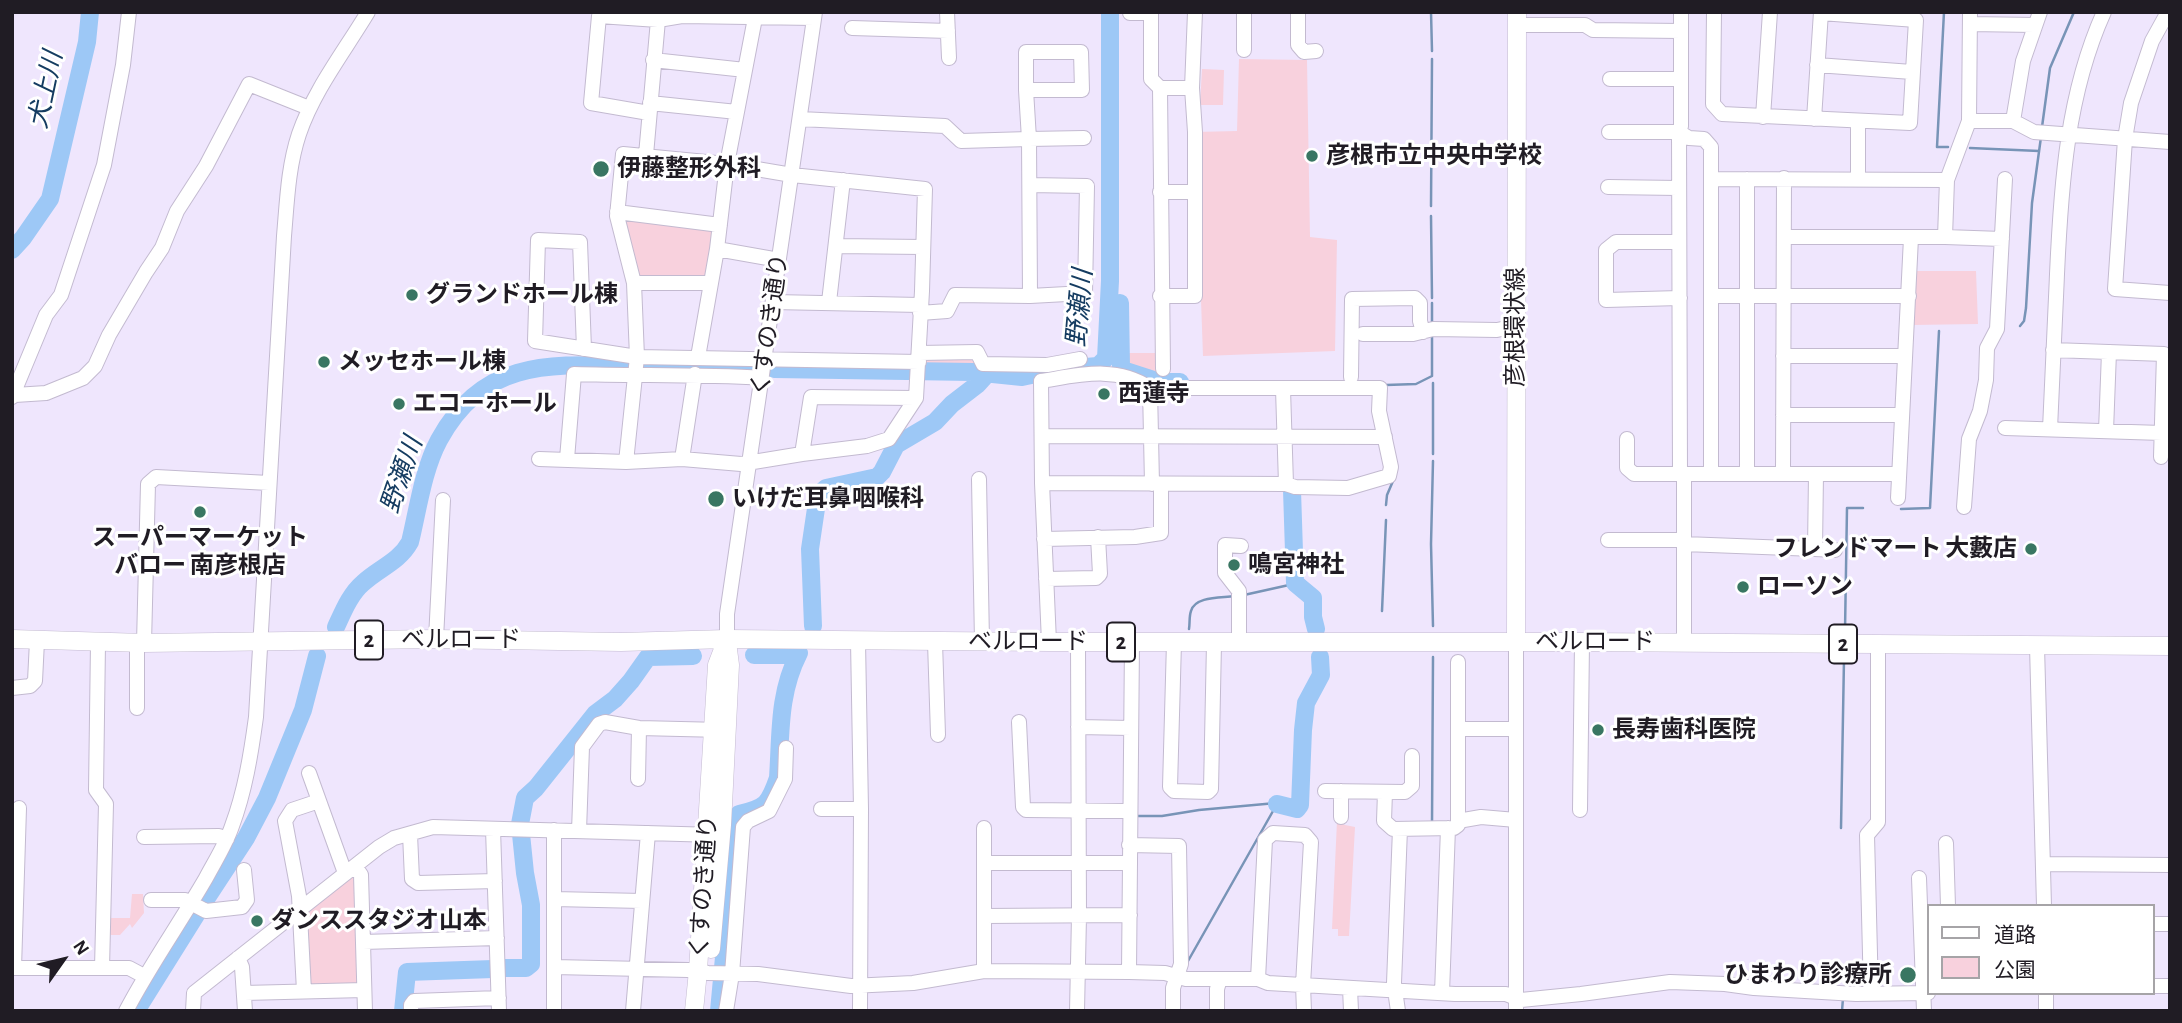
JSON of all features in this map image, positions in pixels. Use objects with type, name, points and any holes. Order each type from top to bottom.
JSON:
[{"type":"main road","name":"彦根環状線","points":[[1516,642],[1517,19]]},
{"type":"main road","name":"ベルロード","points":[[12,639],[98,643],[436,639],[621,642],[727,639],[1078,643],[1684,642],[2170,646]]},
{"type":"main road","name":"くすのき通り","points":[[706,1011],[716,973],[714,834],[720,730],[730,666],[727,639]]},
{"type":"main road","name":"くすのき通り","points":[[694,1011],[716,973]]},
{"type":"street","points":[[129,12],[104,165],[61,295],[46,314],[13,396],[46,393],[83,378],[94,366],[109,335],[162,248],[177,211],[206,166],[249,84],[309,108]]},
{"type":"street","points":[[126,1011],[144,976],[191,903],[227,839],[246,784],[256,717],[289,180],[299,135],[309,108],[368,12]]},
{"type":"street","points":[[947,12],[949,58]]},
{"type":"street","points":[[1160,296],[1195,296],[1195,132],[1192,88],[1195,12]]},
{"type":"street","points":[[1244,12],[1244,50]]},
{"type":"street","points":[[1298,12],[1298,45],[1304,52],[1316,51]]},
{"type":"street","points":[[1681,12],[1678,242],[1684,642]]},
{"type":"street","points":[[1714,12],[1713,104],[1722,114],[1763,117],[1858,121],[1910,123],[1916,20],[1821,13],[1814,119]]},
{"type":"street","points":[[1763,117],[1770,12]]},
{"type":"street","points":[[2168,12],[2152,41],[2130,103],[2115,289],[2170,292]]},
{"type":"street","points":[[1130,13],[1151,13],[1151,79],[1160,88],[1192,88]]},
{"type":"street","points":[[2050,429],[2060,218],[2069,135],[2077,86],[2103,13]]},
{"type":"street","points":[[737,112],[591,103],[599,16],[658,20],[710,14],[755,18],[815,15]]},
{"type":"street","name":"くすのき通り","points":[[727,639],[727,614],[815,15]]},
{"type":"street","points":[[698,356],[717,249],[727,164],[755,18]]},
{"type":"street","points":[[1945,237],[1947,180],[1969,121],[1970,18],[2037,18],[2023,61],[2013,121]]},
{"type":"street","points":[[1517,19],[1585,25],[1593,30],[1681,31]]},
{"type":"street","points":[[646,155],[658,20]]},
{"type":"street","points":[[852,28],[948,31]]},
{"type":"street","points":[[1026,90],[1082,90],[1081,52],[1026,52],[1026,90],[1030,185],[1030,296]]},
{"type":"street","points":[[653,60],[745,70]]},
{"type":"street","points":[[1817,65],[1912,72]]},
{"type":"street","points":[[1610,79],[1681,79]]},
{"type":"street","points":[[1160,88],[1160,296],[1163,308],[1163,369]]},
{"type":"street","points":[[800,119],[945,126],[961,141],[1084,138]]},
{"type":"street","points":[[1858,121],[1858,178]]},
{"type":"street","points":[[1969,121],[2013,121],[2034,132],[2170,142]]},
{"type":"street","points":[[1609,132],[1679,132],[1689,138],[1704,139],[1711,147],[1711,474]]},
{"type":"street","points":[[539,459],[626,463],[682,459],[741,464],[867,446],[889,439],[916,398],[925,189],[623,154],[617,212],[634,282],[637,366],[626,463]]},
{"type":"street","points":[[1783,473],[1784,178]]},
{"type":"street","points":[[1711,179],[1947,180]]},
{"type":"street","points":[[1747,179],[1747,474]]},
{"type":"street","points":[[1965,507],[1969,439],[1986,380],[1987,348],[1997,329],[2005,179]]},
{"type":"street","points":[[829,302],[843,180]]},
{"type":"street","points":[[773,302],[829,302],[947,311],[955,295],[1030,296],[1085,293],[1087,186],[1030,185]]},
{"type":"street","points":[[1608,187],[1678,188]]},
{"type":"street","points":[[1160,192],[1194,192]]},
{"type":"street","points":[[617,212],[720,225]]},
{"type":"street","points":[[1784,237],[2002,239]]},
{"type":"street","points":[[1898,498],[1911,238]]},
{"type":"street","points":[[584,349],[580,242],[538,240],[535,341],[584,349],[637,366],[695,374],[762,378]]},
{"type":"street","points":[[1678,242],[1616,242],[1606,250],[1606,300],[1680,299]]},
{"type":"street","points":[[836,246],[923,247]]},
{"type":"street","points":[[717,249],[779,260]]},
{"type":"street","points":[[634,282],[711,283]]},
{"type":"street","points":[[1711,296],[1909,296]]},
{"type":"street","points":[[1352,377],[1352,299],[1415,298],[1420,303],[1423,332]]},
{"type":"street","points":[[1363,334],[1413,334],[1433,329],[1497,330],[1516,326]]},
{"type":"street","points":[[2053,350],[2164,354],[2166,396],[2161,457]]},
{"type":"street","points":[[567,459],[574,374],[698,356],[919,364],[977,352],[983,364],[1047,365],[1080,359]]},
{"type":"street","points":[[2106,431],[2109,352]]},
{"type":"street","points":[[1783,356],[1905,356]]},
{"type":"street","points":[[1042,483],[1286,484],[1295,487],[1348,488],[1389,476],[1391,467],[1379,411],[1380,388],[1150,388],[1113,373],[1090,373],[1041,381],[1042,483],[1049,642]]},
{"type":"street","points":[[682,459],[695,374]]},
{"type":"street","points":[[1044,539],[1135,537],[1161,533],[1150,388]]},
{"type":"street","points":[[1283,389],[1286,484]]},
{"type":"street","points":[[802,454],[811,397],[916,398]]},
{"type":"street","points":[[1783,415],[1902,415]]},
{"type":"street","points":[[2005,428],[2162,433]]},
{"type":"street","points":[[1042,436],[1385,436]]},
{"type":"street","points":[[1627,439],[1627,468],[1634,474],[1899,474]]},
{"type":"street","points":[[1815,549],[1816,474]]},
{"type":"street","points":[[137,708],[148,484],[156,477],[269,483]]},
{"type":"street","points":[[979,479],[982,642]]},
{"type":"street","points":[[436,639],[443,499]]},
{"type":"street","points":[[1046,579],[1097,578],[1100,574],[1098,537]]},
{"type":"street","points":[[1608,540],[1835,550]]},
{"type":"street","points":[[1239,643],[1239,591],[1225,573],[1225,545],[1241,546]]},
{"type":"street","points":[[12,688],[30,686],[35,681],[37,641]]},
{"type":"street","points":[[858,641],[860,1011]]},
{"type":"street","points":[[935,642],[939,735]]},
{"type":"street","points":[[1129,972],[1132,642]]},
{"type":"street","points":[[1174,642],[1170,787],[1174,791],[1208,792],[1211,789],[1214,642]]},
{"type":"street","points":[[1516,642],[1516,1004]]},
{"type":"street","points":[[1580,810],[1582,642]]},
{"type":"street","points":[[98,643],[96,790],[106,804],[102,968]]},
{"type":"street","points":[[1077,1011],[1078,643]]},
{"type":"street","points":[[1871,994],[1867,835],[1878,822],[1878,644]]},
{"type":"street","points":[[2037,646],[2044,904]]},
{"type":"street","points":[[1441,993],[1458,729],[1458,662]]},
{"type":"street","points":[[579,831],[582,744],[599,724],[605,722],[639,728],[720,730]]},
{"type":"street","points":[[1020,722],[1023,807],[1026,810],[1129,811]]},
{"type":"street","points":[[1078,727],[1131,728]]},
{"type":"street","points":[[638,779],[639,728]]},
{"type":"street","points":[[1458,729],[1516,729]]},
{"type":"street","points":[[726,1011],[716,973],[742,827],[748,821],[769,811],[785,779],[786,748]]},
{"type":"street","points":[[1325,791],[1405,792],[1412,786],[1412,756]]},
{"type":"street","points":[[309,773],[350,869],[361,875],[365,1011]]},
{"type":"street","points":[[1341,791],[1341,817]]},
{"type":"street","points":[[1385,792],[1384,821],[1392,829],[1453,825],[1481,817],[1516,820]]},
{"type":"street","points":[[304,991],[300,908],[285,821],[292,810],[319,801]]},
{"type":"street","points":[[20,808],[13,968],[129,968],[144,976]]},
{"type":"street","points":[[821,809],[861,809]]},
{"type":"street","points":[[193,1011],[194,993],[350,869],[394,838],[433,827],[714,834]]},
{"type":"street","points":[[984,828],[984,971]]},
{"type":"street","points":[[411,1011],[414,1001],[499,1004],[494,829]]},
{"type":"street","points":[[1398,1011],[1394,983],[1400,829]]},
{"type":"street","points":[[554,830],[554,1011]]},
{"type":"street","points":[[633,1011],[648,833]]},
{"type":"street","points":[[1258,979],[1265,840],[1273,833],[1305,835],[1311,842],[1304,1011]]},
{"type":"street","points":[[410,834],[412,879],[418,883],[495,881]]},
{"type":"street","points":[[144,837],[219,836],[227,839]]},
{"type":"street","points":[[1946,843],[1948,904]]},
{"type":"street","points":[[1129,845],[1185,845],[1181,964],[1173,988],[1173,1011]]},
{"type":"street","points":[[984,863],[1129,863]]},
{"type":"street","points":[[2042,864],[2170,865]]},
{"type":"street","points":[[151,900],[184,900],[206,911],[242,907],[247,900],[244,870]]},
{"type":"street","points":[[1919,878],[1926,993],[1924,1011]]},
{"type":"street","points":[[554,899],[642,901]]},
{"type":"street","points":[[984,916],[1130,915]]},
{"type":"street","points":[[363,942],[497,938]]},
{"type":"street","points":[[238,958],[242,967],[245,1011]]},
{"type":"street","points":[[554,967],[758,974],[860,986],[913,983],[984,971],[1165,973],[1186,979],[1258,979],[1268,984],[1506,994],[1516,1004]]},
{"type":"street","points":[[1217,1011],[1216,989],[1220,979]]},
{"type":"street","points":[[1516,1004],[1521,1000],[1581,995],[1670,982],[1871,994],[1926,993]]},
{"type":"street","points":[[1350,988],[1351,1011]]},
{"type":"street","points":[[244,993],[364,990]]},
{"type":"green space","points":[[1239,59],[1307,60],[1310,237],[1337,240],[1335,351],[1203,356],[1195,132],[1237,131]]},
{"type":"green space","points":[[1202,69],[1224,70],[1223,105],[1200,105]]},
{"type":"green space","points":[[624,220],[712,228],[715,232],[705,279],[641,278],[635,275]]},
{"type":"green space","points":[[1915,271],[1976,271],[1978,324],[1912,325]]},
{"type":"green space","points":[[1125,353],[1157,353],[1157,375],[1131,366]]},
{"type":"green space","points":[[930,356],[963,357],[979,367],[924,366],[923,363]]},
{"type":"green space","points":[[1337,821],[1355,827],[1349,936],[1338,936],[1338,929],[1332,929]]},
{"type":"green space","points":[[353,876],[356,878],[360,980],[356,984],[310,985],[307,912]]},
{"type":"green space","points":[[132,894],[143,894],[144,913],[132,928],[130,924],[120,935],[107,935],[108,918],[130,918]]},
{"type":"waterway","name":"犬上川","points":[[12,250],[50,199],[87,42],[90,12]]},
{"type":"waterway","name":"野瀬川","points":[[774,369],[973,372],[1022,377],[1060,369],[1098,366],[1106,358],[1110,281],[1110,12]]},
{"type":"waterway","points":[[1431,12],[1432,51]]},
{"type":"waterway","points":[[1944,12],[1937,147],[1948,147]]},
{"type":"waterway","points":[[2042,127],[2050,68],[2074,12]]},
{"type":"waterway","points":[[1431,206],[1432,59]]},
{"type":"waterway","points":[[2020,326],[2024,321],[2026,308],[2032,203],[2041,137]]},
{"type":"waterway","points":[[1970,148],[2039,151]]},
{"type":"waterway","points":[[1431,216],[1432,298]]},
{"type":"waterway","points":[[1120,303],[1123,370],[1160,382],[1180,382]]},
{"type":"waterway","points":[[1432,303],[1432,324]]},
{"type":"waterway","points":[[1901,509],[1930,508],[1939,331]]},
{"type":"waterway","points":[[1386,385],[1416,384],[1432,376],[1432,336]]},
{"type":"waterway","name":"野瀬川","points":[[336,627],[358,587],[395,560],[410,542],[425,477],[439,440],[457,413],[476,394],[498,380],[521,372],[573,365],[753,368]]},
{"type":"waterway","points":[[813,626],[810,549],[818,495],[826,488],[877,477],[896,445],[935,422],[987,374]]},
{"type":"waterway","points":[[1433,383],[1433,454]]},
{"type":"waterway","points":[[1433,461],[1433,626]]},
{"type":"waterway","points":[[1386,505],[1393,481]]},
{"type":"waterway","points":[[1292,490],[1295,583],[1313,598],[1316,629]]},
{"type":"waterway","points":[[1845,631],[1847,508],[1863,508]]},
{"type":"waterway","points":[[1382,611],[1386,520]]},
{"type":"waterway","points":[[1244,595],[1289,585],[1294,580]]},
{"type":"waterway","points":[[1189,629],[1191,611],[1198,603],[1234,596]]},
{"type":"waterway","points":[[719,1011],[737,817],[765,804],[775,787],[784,699],[799,653]]},
{"type":"waterway","points":[[754,655],[798,655]]},
{"type":"waterway","name":"野瀬川","points":[[204,902],[246,838],[267,798],[303,710],[317,656]]},
{"type":"waterway","points":[[520,824],[525,798],[595,714],[615,699],[631,681],[648,657],[693,656]]},
{"type":"waterway","points":[[1277,804],[1297,809],[1300,805],[1306,703],[1321,675],[1320,657]]},
{"type":"waterway","points":[[1432,823],[1433,657]]},
{"type":"waterway","points":[[1841,828],[1844,659]]},
{"type":"waterway","points":[[1137,816],[1162,816],[1276,803]]},
{"type":"waterway","points":[[1188,961],[1277,804]]},
{"type":"waterway","points":[[503,968],[526,968],[531,964],[531,905],[521,834]]},
{"type":"waterway","name":"野瀬川","points":[[136,1011],[196,915]]},
{"type":"waterway","points":[[403,1011],[407,972],[493,969]]},
{"type":"waterway","points":[[1842,1011],[1843,998]]},
{"type":"place","name":"彦根市立中央中学校","points":[[1312,156]]},
{"type":"place","name":"伊藤整形外科","points":[[601,169]]},
{"type":"place","name":"グランドホール棟","points":[[412,295]]},
{"type":"place","name":"メッセホール棟","points":[[324,362]]},
{"type":"place","name":"西蓮寺","points":[[1104,394]]},
{"type":"place","name":"エコーホール","points":[[399,404]]},
{"type":"place","name":"いけだ耳鼻咽喉科","points":[[716,499]]},
{"type":"place","name":"スーパーマーケット バロー 南彦根店","points":[[200,512]]},
{"type":"place","name":"フレンドマート 大藪店","points":[[2031,549]]},
{"type":"place","name":"鳴宮神社","points":[[1234,565]]},
{"type":"place","name":"ローソン","points":[[1743,587]]},
{"type":"place","name":"長寿歯科医院","points":[[1598,730]]},
{"type":"place","name":"ダンススタジオ山本","points":[[257,921]]},
{"type":"place","name":"ひまわり診療所","points":[[1908,975]]}]
